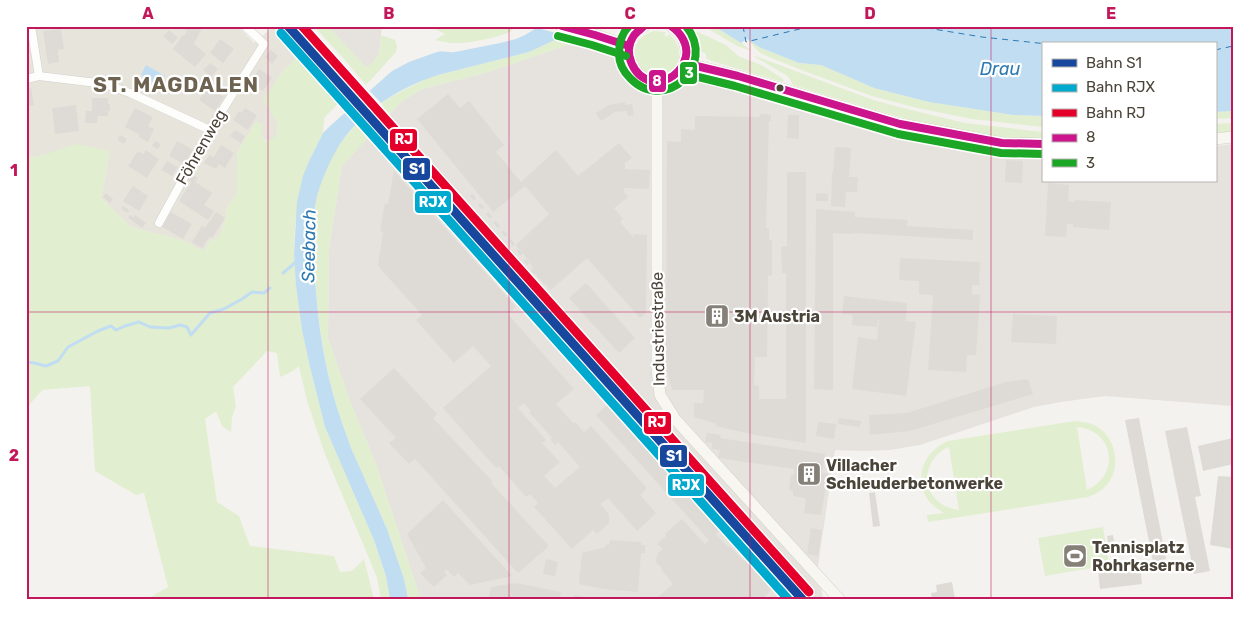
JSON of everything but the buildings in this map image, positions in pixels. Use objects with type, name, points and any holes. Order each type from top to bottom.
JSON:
[{"type":"street","points":[[32,26],[38,76]]},
{"type":"street","name":"Föhrenweg","points":[[159,224],[210,130],[264,44],[245,26]]},
{"type":"street","points":[[561,26],[629,46]]},
{"type":"street","points":[[644,26],[638,30],[631,40],[628,56],[632,66],[641,76],[658,81],[669,79],[677,73],[684,63],[686,49],[677,28]]},
{"type":"street","points":[[684,63],[738,76],[900,124],[1002,143],[1042,144]]},
{"type":"street","points":[[26,79],[38,76],[105,84],[130,93],[210,130]]},
{"type":"street","name":"Industriestraße","points":[[658,81],[656,96],[658,120],[657,369],[660,395],[675,420],[839,599]]},
{"type":"street","points":[[1216,139],[1233,136]]},
{"type":"shaded area","points":[[26,26],[238,26],[254,43],[273,27],[298,52],[293,62],[284,70],[264,99],[278,124],[277,135],[269,142],[261,137],[256,122],[237,153],[237,193],[227,208],[226,218],[219,238],[210,241],[204,252],[184,241],[131,227],[101,198],[110,151],[26,158]]},
{"type":"shaded area","points":[[328,26],[382,26],[379,53],[371,64],[366,67]]},
{"type":"shaded area","points":[[582,40],[614,52],[619,58],[622,68],[641,82],[687,75],[728,81],[899,130],[1008,152],[1042,152],[1042,182],[1216,182],[1216,146],[1233,144],[1233,406],[1105,396],[1034,407],[920,445],[890,450],[835,450],[818,566],[823,599],[420,599],[376,464],[350,401],[328,338],[329,249],[342,166],[401,102],[422,89],[485,73]]},
{"type":"shaded area","points":[[575,46],[582,56],[616,58],[616,63],[624,80],[629,84],[627,97],[558,94],[546,92],[535,87],[529,79],[525,62]]},
{"type":"shaded area","points":[[548,97],[568,119],[579,110],[579,97],[646,102],[649,139],[629,138],[629,140],[619,143],[606,153],[582,126],[546,157],[537,147],[526,159],[507,138]]},
{"type":"shaded area","points":[[1233,150],[1233,284],[1196,282],[1202,182],[1216,182],[1216,152]]},
{"type":"shaded area","points":[[1128,182],[1189,182],[1188,212],[1131,209],[1131,203],[1127,202]]},
{"type":"shaded area","points":[[1010,183],[1040,185],[1037,230],[1008,228]]},
{"type":"shaded area","points":[[628,197],[642,210],[650,211],[649,235],[634,234],[633,237],[620,222],[623,219],[614,208]]},
{"type":"shaded area","points":[[1134,230],[1184,233],[1183,250],[1075,244],[1076,235],[1133,238]]},
{"type":"shaded area","points":[[1023,249],[1179,257],[1178,266],[1022,258]]},
{"type":"green space","points":[[314,26],[328,26],[366,67],[379,53],[381,35],[395,40],[396,52],[366,85]]},
{"type":"green space","points":[[430,26],[514,26],[512,31],[500,36],[475,41],[449,43],[435,40],[445,34]]},
{"type":"green space","points":[[704,26],[714,26],[752,51],[737,46]]},
{"type":"green space","points":[[689,28],[726,45],[738,56],[761,65],[784,81],[706,58],[706,54],[694,44]]},
{"type":"green space","points":[[654,31],[666,32],[664,35],[667,37],[669,34],[677,44],[678,62],[666,74],[648,73],[640,67],[635,56],[636,45],[645,35]]},
{"type":"green space","points":[[565,35],[582,40],[485,73],[422,89],[401,102],[390,114],[381,104],[427,78],[529,52]]},
{"type":"green space","points":[[747,39],[759,47],[799,63],[821,65],[874,88],[929,102],[1013,115],[1042,116],[1042,127],[972,119],[917,108],[872,96],[804,71],[758,51]]},
{"type":"green space","points":[[298,52],[343,99],[324,118],[323,133],[310,159],[295,224],[296,286],[302,330],[325,427],[374,540],[386,576],[390,599],[381,599],[377,578],[325,454],[307,401],[299,366],[280,377],[277,353],[267,351],[233,387],[236,406],[232,417],[231,432],[222,426],[216,411],[205,419],[217,502],[239,516],[250,546],[334,556],[340,572],[352,571],[364,559],[374,599],[147,599],[168,587],[144,493],[136,495],[95,471],[90,386],[42,390],[26,409],[26,158],[41,156],[76,144],[110,151],[101,198],[131,227],[184,241],[204,251],[210,241],[219,237],[226,218],[227,208],[237,193],[237,153],[256,122],[263,124],[261,137],[268,142],[277,135],[278,124],[263,99],[284,70],[293,62]]},
{"type":"green space","points":[[755,57],[873,100],[965,123],[1042,132],[1042,140],[966,132],[914,121],[793,85],[786,75]]},
{"type":"green space","points":[[1233,111],[1233,118],[1216,119],[1216,112]]},
{"type":"green space","points":[[360,120],[363,122],[362,126],[368,127],[374,132],[342,166],[329,249],[328,338],[350,401],[376,464],[420,599],[408,599],[404,579],[387,529],[351,448],[333,394],[320,326],[313,241],[315,202],[324,175],[336,149]]},
{"type":"green space","points":[[1233,123],[1233,132],[1216,134],[1216,124]]},
{"type":"green space","points":[[1075,421],[1089,423],[1102,430],[1108,437],[1115,454],[1114,472],[1110,481],[1102,489],[1088,497],[928,522],[927,515],[944,513],[929,501],[923,490],[923,467],[935,449],[948,441]],"holes":[[[1077,427],[1089,430],[1099,436],[1109,454],[1109,464],[1105,474],[1098,483],[1087,490]],[[949,447],[959,510],[939,502],[934,497],[928,483],[927,476],[932,462],[936,456]]]},
{"type":"green space","name":"Tennisplatz Rohrkaserne","points":[[1103,527],[1109,565],[1045,576],[1038,538]]},
{"type":"water","name":"Seebach","points":[[540,26],[578,26],[561,37],[529,52],[438,75],[396,93],[371,111],[349,132],[333,156],[317,196],[313,236],[314,260],[318,311],[325,361],[335,401],[351,448],[387,529],[404,579],[408,599],[390,599],[386,576],[374,540],[325,427],[302,330],[294,254],[297,202],[303,176],[323,133],[392,71],[409,62],[437,52],[455,52],[516,39]]},
{"type":"water","name":"Drau","points":[[714,26],[1233,26],[1233,111],[1216,112],[1216,42],[1042,42],[1042,116],[1013,115],[929,102],[874,88],[821,65],[799,63],[759,47],[747,39],[741,43]]},
{"type":"water","points":[[146,65],[165,76],[159,86],[141,75]]},
{"type":"pier","points":[[581,26],[568,36],[533,27]]},
{"type":"pier","points":[[368,89],[383,105],[365,119],[351,104]]},
{"type":"waterway","points":[[283,273],[296,262]]},
{"type":"waterway","points":[[26,362],[46,366],[58,361],[68,347],[111,326],[116,330],[139,322],[150,327],[169,328],[180,325],[187,327],[191,335],[210,313],[224,309],[252,292],[264,293],[270,288]]},
{"type":"ferry route","points":[[743,26],[746,42],[812,26]]},
{"type":"ferry route","points":[[915,26],[982,37],[1042,43]]},
{"type":"ferry route","points":[[1216,50],[1233,46]]},
{"type":"railway","points":[[307,26],[765,540],[821,599]]},
{"type":"railway","points":[[395,154],[788,599]]},
{"type":"railway","points":[[471,195],[497,224],[537,276]]},
{"type":"rail line","name":"S1","points":[[288,26],[802,599]]},
{"type":"rail line","name":"RJ","points":[[302,26],[809,592]]},
{"type":"rail line","name":"RJX","points":[[281,33],[788,599]]},
{"type":"transit line","name":"8","points":[[562,26],[629,46]]},
{"type":"transit line","name":"3","points":[[629,26],[622,36],[619,47],[619,58],[622,68],[630,78],[643,88],[658,91],[671,88],[683,80],[691,70],[696,56],[694,41],[686,26]]},
{"type":"transit line","name":"8","points":[[644,26],[633,37],[629,50],[631,63],[635,69],[639,74],[651,81],[668,79],[678,72],[684,62],[686,47],[683,39],[671,26]]},
{"type":"transit line","name":"3","points":[[558,36],[626,56]]},
{"type":"transit line","name":"8","points":[[684,63],[738,76],[900,124],[1002,143],[1042,144]]},
{"type":"transit line","name":"3","points":[[682,73],[735,86],[898,134],[1001,153],[1042,154]]},
{"type":"place","name":"3M Austria","points":[[717,316]]},
{"type":"place","name":"Villacher Schleuderbetonwerke","points":[[809,474]]},
{"type":"place","name":"Tennisplatz Rohrkaserne","points":[[1075,556]]},
{"type":"district","name":"ST. MAGDALEN","points":[[176,84]]}]
